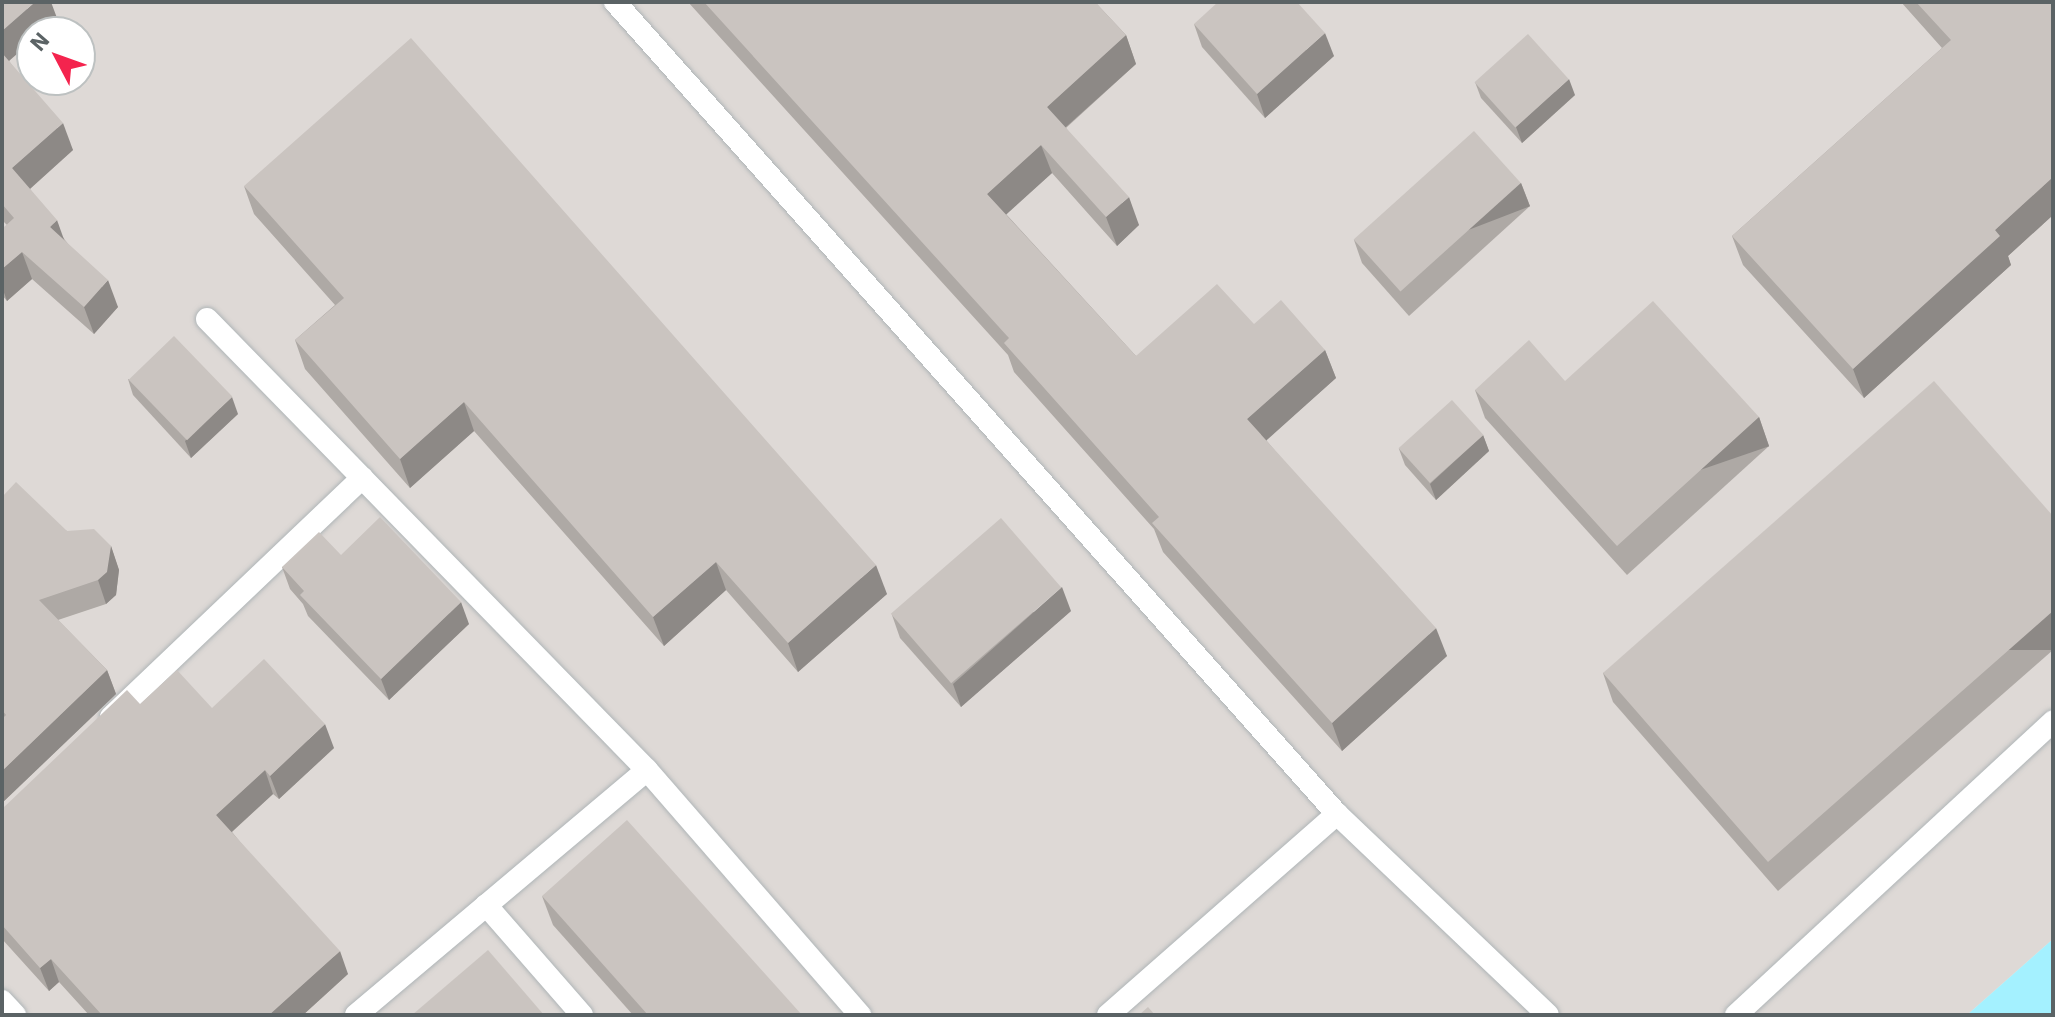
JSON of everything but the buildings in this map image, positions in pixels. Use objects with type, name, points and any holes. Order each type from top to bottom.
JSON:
[{"type":"lane","points":[[615,2],[1337,814],[1548,1015]]},
{"type":"lane","points":[[207,319],[647,770],[860,1015]]},
{"type":"lane","points":[[92,736],[362,478]]},
{"type":"lane","points":[[1736,1015],[2053,721]]},
{"type":"lane","points":[[356,1015],[647,770]]},
{"type":"lane","points":[[1108,1015],[1337,814]]},
{"type":"lane","points":[[486,905],[582,1015]]},
{"type":"lane","points":[[2,1001],[15,1015]]},
{"type":"shaded area","points":[[2,2],[2053,2],[2053,939],[1967,1015],[2,1015]]},
{"type":"water","points":[[2053,939],[2053,1015],[1967,1015]]}]
